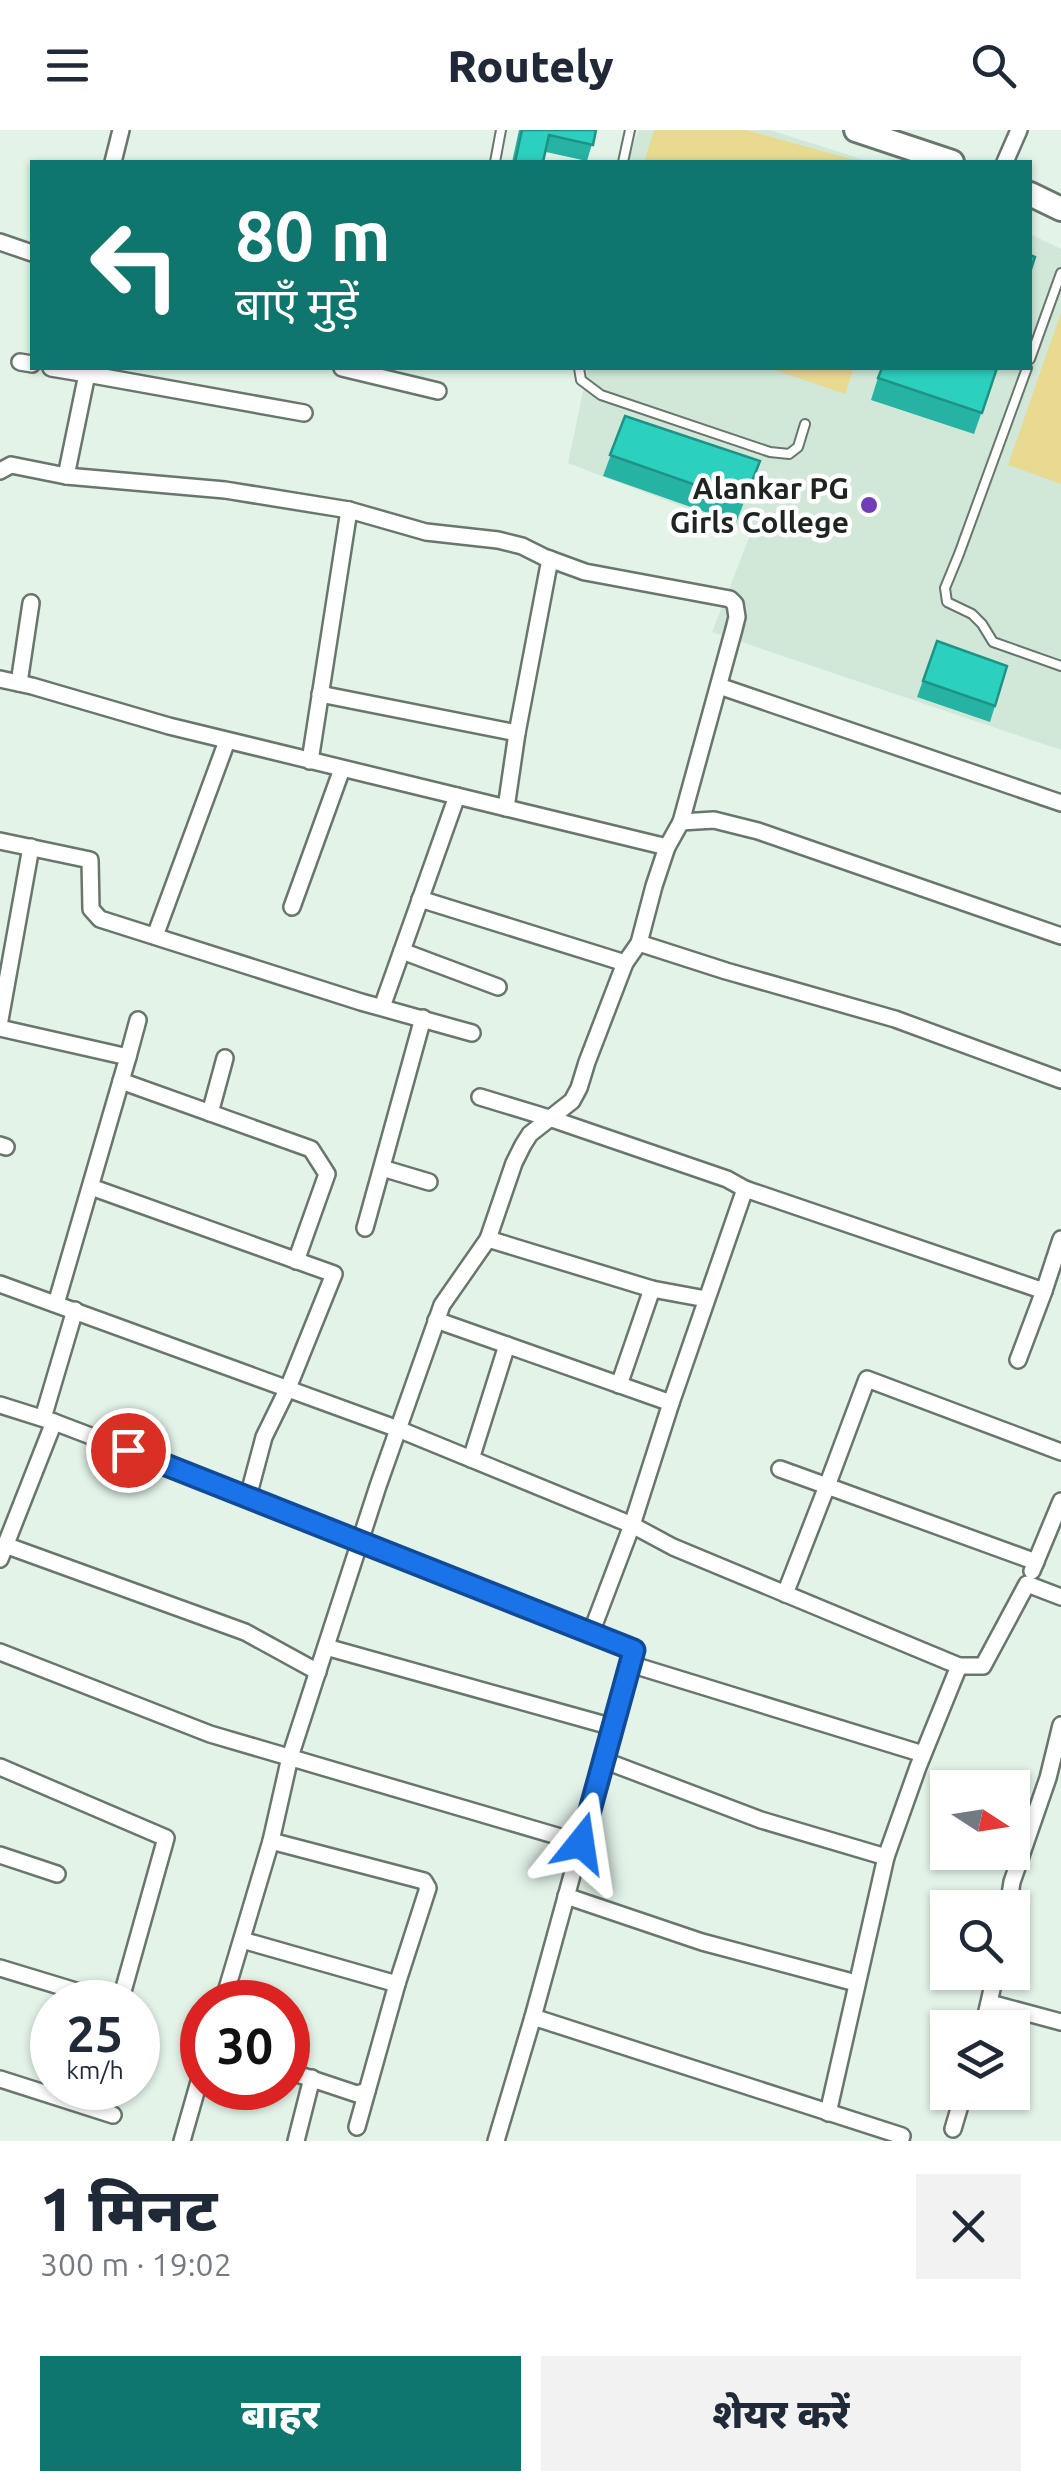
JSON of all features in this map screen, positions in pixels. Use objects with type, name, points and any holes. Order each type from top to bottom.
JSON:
[{"type":"street","points":[[114,160],[121,130]]},
{"type":"street","points":[[856,130],[946,160]]},
{"type":"street","points":[[1007,160],[1018,130]]},
{"type":"street","points":[[1032,195],[1061,209]]},
{"type":"street","points":[[0,242],[30,252]]},
{"type":"street","points":[[64,370],[304,413]]},
{"type":"street","points":[[351,370],[438,390]]},
{"type":"street","points":[[66,476],[87,374]]},
{"type":"street","points":[[0,471],[11,465],[66,476],[225,490],[349,510],[426,532],[510,543],[585,572],[730,599],[735,604],[736,617],[719,686],[681,822],[667,848],[639,943],[625,963],[579,1088],[572,1101],[530,1134],[514,1163],[488,1239],[442,1305],[436,1320],[290,1756],[271,1841],[230,1980]]},
{"type":"street","points":[[310,761],[349,510]]},
{"type":"street","points":[[506,808],[550,560]]},
{"type":"street","points":[[19,683],[31,603]]},
{"type":"street","points":[[0,679],[227,740],[667,848]]},
{"type":"street","points":[[719,686],[1061,803]]},
{"type":"street","points":[[320,694],[517,733]]},
{"type":"street","points":[[155,936],[227,740]]},
{"type":"street","points":[[292,907],[342,769]]},
{"type":"street","points":[[382,1007],[457,796]]},
{"type":"street","points":[[681,822],[714,820],[758,832],[1061,936]]},
{"type":"street","points":[[0,841],[90,860],[91,909],[100,919],[472,1033]]},
{"type":"street","points":[[0,1020],[32,847]]},
{"type":"street","points":[[420,898],[625,963]]},
{"type":"street","points":[[639,943],[894,1018],[1061,1080]]},
{"type":"street","points":[[402,951],[498,987]]},
{"type":"street","points":[[365,1228],[423,1018]]},
{"type":"street","points":[[56,1304],[138,1020]]},
{"type":"street","points":[[0,1028],[128,1057]]},
{"type":"street","points":[[210,1113],[224,1058]]},
{"type":"street","points":[[122,1082],[311,1149],[327,1174],[296,1261]]},
{"type":"street","points":[[480,1097],[1044,1290]]},
{"type":"street","points":[[382,1168],[429,1182]]},
{"type":"street","points":[[90,1187],[334,1274],[264,1436],[248,1497]]},
{"type":"street","points":[[591,1633],[632,1526],[745,1189]]},
{"type":"street","points":[[488,1239],[652,1289],[706,1299]]},
{"type":"street","points":[[1018,1360],[1061,1239]]},
{"type":"street","points":[[0,1284],[398,1429],[959,1666],[983,1666],[1027,1584],[1061,1500]]},
{"type":"street","points":[[619,1385],[652,1289]]},
{"type":"street","points":[[75,1310],[48,1420],[8,1514],[3,1552],[245,1632],[318,1672]]},
{"type":"street","points":[[436,1320],[671,1403]]},
{"type":"street","points":[[471,1459],[507,1345]]},
{"type":"street","points":[[785,1594],[868,1380],[1061,1452]]},
{"type":"street","points":[[0,1405],[248,1497],[634,1650],[534,2018],[496,2141]]},
{"type":"street","points":[[780,1469],[1036,1562]]},
{"type":"street","points":[[1027,1584],[1061,1597]]},
{"type":"street","points":[[326,1647],[613,1726]]},
{"type":"street","points":[[0,1652],[210,1734],[581,1843]]},
{"type":"street","points":[[630,1664],[924,1754]]},
{"type":"street","points":[[828,2113],[886,1857],[959,1666]]},
{"type":"street","points":[[1011,1890],[1048,1778],[1054,1774],[1061,1725]]},
{"type":"street","points":[[604,1760],[762,1820],[886,1857]]},
{"type":"street","points":[[0,1767],[166,1838],[126,1980]]},
{"type":"street","points":[[271,1841],[424,1881],[428,1888],[357,2127]]},
{"type":"street","points":[[0,1855],[57,1874]]},
{"type":"street","points":[[566,1896],[702,1942],[856,1983]]},
{"type":"street","points":[[242,1940],[397,1984]]},
{"type":"street","points":[[0,1968],[40,1980]]},
{"type":"street","points":[[988,2010],[993,1990]]},
{"type":"street","points":[[990,2004],[1061,2022]]},
{"type":"street","points":[[534,2018],[902,2136],[900,2141]]},
{"type":"street","points":[[296,2141],[312,2078],[357,2094],[367,2091]]},
{"type":"street","points":[[0,2079],[113,2115]]},
{"type":"street","points":[[182,2141],[191,2110]]},
{"type":"street","points":[[954,2129],[959,2110]]},
{"type":"lane","points":[[495,160],[502,130]]},
{"type":"lane","points":[[623,160],[630,130]]},
{"type":"lane","points":[[1032,353],[1061,273]]},
{"type":"lane","points":[[579,370],[580,380],[601,395],[770,452],[789,454],[798,447],[805,424]]},
{"type":"lane","points":[[1026,370],[944,588],[947,602],[972,614],[993,642],[1061,666]]},
{"type":"shaded area","points":[[639,130],[770,130],[865,160],[627,160]]},
{"type":"shaded area","points":[[654,130],[746,130],[855,160],[645,160]]},
{"type":"shaded area","name":"Alankar PG Girls College","points":[[1032,235],[1061,249],[1061,750],[712,632],[751,533],[568,463],[588,370],[1032,370]]},
{"type":"shaded area","points":[[1061,312],[1061,484],[1008,465]]},
{"type":"shaded area","points":[[775,370],[853,370],[845,394]]},
{"type":"building","points":[[522,130],[596,130],[593,145],[549,135],[543,160],[515,160]]},
{"type":"building","points":[[881,370],[996,370],[982,413],[878,378]]},
{"type":"building","points":[[625,416],[760,461],[744,502],[610,455]]},
{"type":"building","points":[[937,641],[1007,666],[995,706],[923,681]]},
{"type":"place","name":"Alankar PG Girls College","points":[[869,505]]},
{"type":"route","points":[[128,1450],[634,1650],[581,1843]]}]
